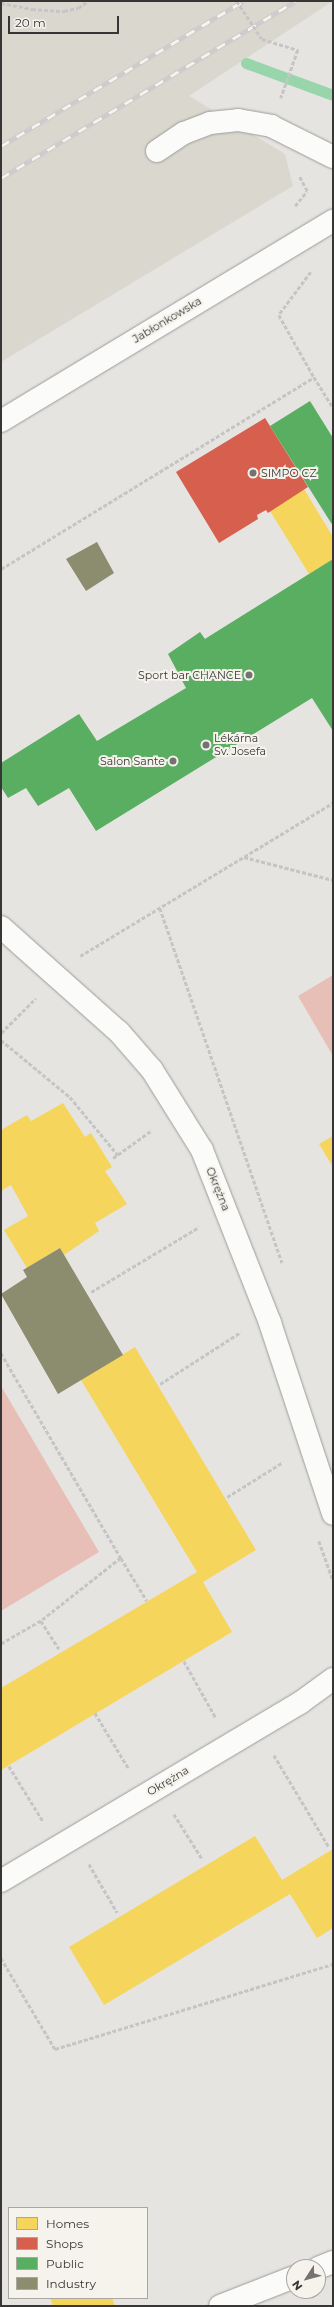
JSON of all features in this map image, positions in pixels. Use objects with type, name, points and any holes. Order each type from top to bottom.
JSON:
[{"type":"street","points":[[157,151],[184,133],[210,123],[238,120],[271,126],[333,157]]},
{"type":"street","name":"Jabłonkowska","points":[[1,421],[333,221]]},
{"type":"street","name":"Okrężna","points":[[1,928],[119,1032],[152,1070],[202,1150],[270,1322],[333,1514]]},
{"type":"street","name":"Okrężna","points":[[1,1881],[300,1703],[333,1679]]},
{"type":"street","points":[[220,2306],[286,2281]]},
{"type":"path","points":[[1,3],[32,9],[64,11],[78,8],[88,1]]},
{"type":"path","points":[[238,1],[262,39],[298,50],[281,99]]},
{"type":"path","points":[[1,569],[314,377],[333,407]]},
{"type":"path","points":[[1,1033],[40,994],[52,973],[333,803]]},
{"type":"path","points":[[244,857],[333,880]]},
{"type":"path","points":[[160,908],[284,1269]]},
{"type":"path","points":[[1,1040],[70,1096],[118,1154]]},
{"type":"path","points":[[113,1158],[178,1110]]},
{"type":"path","points":[[91,1292],[200,1226]]},
{"type":"path","points":[[160,1384],[244,1330],[246,1337]]},
{"type":"path","points":[[1,1353],[147,1601]]},
{"type":"path","points":[[227,1497],[288,1459],[311,1450]]},
{"type":"path","points":[[317,1537],[333,1580]]},
{"type":"path","points":[[1,1644],[41,1621],[121,1558]]},
{"type":"path","points":[[41,1621],[59,1649]]},
{"type":"path","points":[[184,1661],[217,1718]]},
{"type":"path","points":[[96,1713],[130,1771]]},
{"type":"path","points":[[271,1749],[330,1847]]},
{"type":"path","points":[[9,1766],[44,1824]]},
{"type":"path","points":[[172,1810],[202,1860]]},
{"type":"path","points":[[87,1860],[117,1912]]},
{"type":"path","points":[[1,1958],[55,2049],[333,1964]]},
{"type":"shaded area","points":[[1,1],[333,1],[189,96],[285,154],[293,186],[1,362]]},
{"type":"shaded area","points":[[333,975],[333,1056],[298,996]]},
{"type":"shaded area","points":[[1,1386],[99,1552],[1,1611]]},
{"type":"building: Homes","points":[[304,489],[333,537],[333,559],[309,574],[270,511]]},
{"type":"building: Homes","points":[[63,1103],[85,1137],[91,1133],[112,1167],[105,1171],[127,1204],[95,1223],[99,1231],[64,1255],[60,1248],[27,1268],[4,1230],[28,1216],[11,1185],[1,1191],[1,1130],[27,1115],[31,1121]]},
{"type":"building: Homes","points":[[333,1136],[333,1167],[319,1144]]},
{"type":"building: Homes","points":[[135,1347],[256,1550],[203,1582],[232,1632],[1,1770],[1,1688],[197,1572],[81,1380]]},
{"type":"building: Homes","points":[[255,1836],[282,1880],[333,1849],[333,1928],[317,1938],[290,1894],[104,2005],[69,1947]]},
{"type":"building: Homes","points":[[50,2299],[112,2299],[115,2306],[53,2306]]},
{"type":"building: Shops","points":[[265,418],[308,487],[268,513],[266,510],[257,515],[258,519],[219,543],[176,472]]},
{"type":"building: Public","points":[[310,401],[333,438],[333,526],[270,426]]},
{"type":"building: Public","points":[[333,559],[333,731],[312,698],[96,831],[69,788],[38,806],[26,788],[8,798],[1,787],[1,763],[79,714],[97,741],[186,688],[168,654],[200,632],[205,639]]},
{"type":"building: Industry","points":[[97,542],[114,573],[86,591],[66,559]]},
{"type":"building: Industry","points":[[60,1248],[123,1355],[58,1394],[1,1294],[27,1277],[23,1270]]},
{"type":"waterway","points":[[246,63],[333,95]]},
{"type":"railway","points":[[1,146],[243,1]]},
{"type":"railway","points":[[1,178],[295,1]]},
{"type":"place","name":"SIMPO CZ","points":[[253,473]]},
{"type":"place","name":"Sport bar CHANCE","points":[[249,675]]},
{"type":"place","name":"Lékárna Sv. Josefa","points":[[206,745]]},
{"type":"place","name":"Salon Sante","points":[[173,761]]}]
